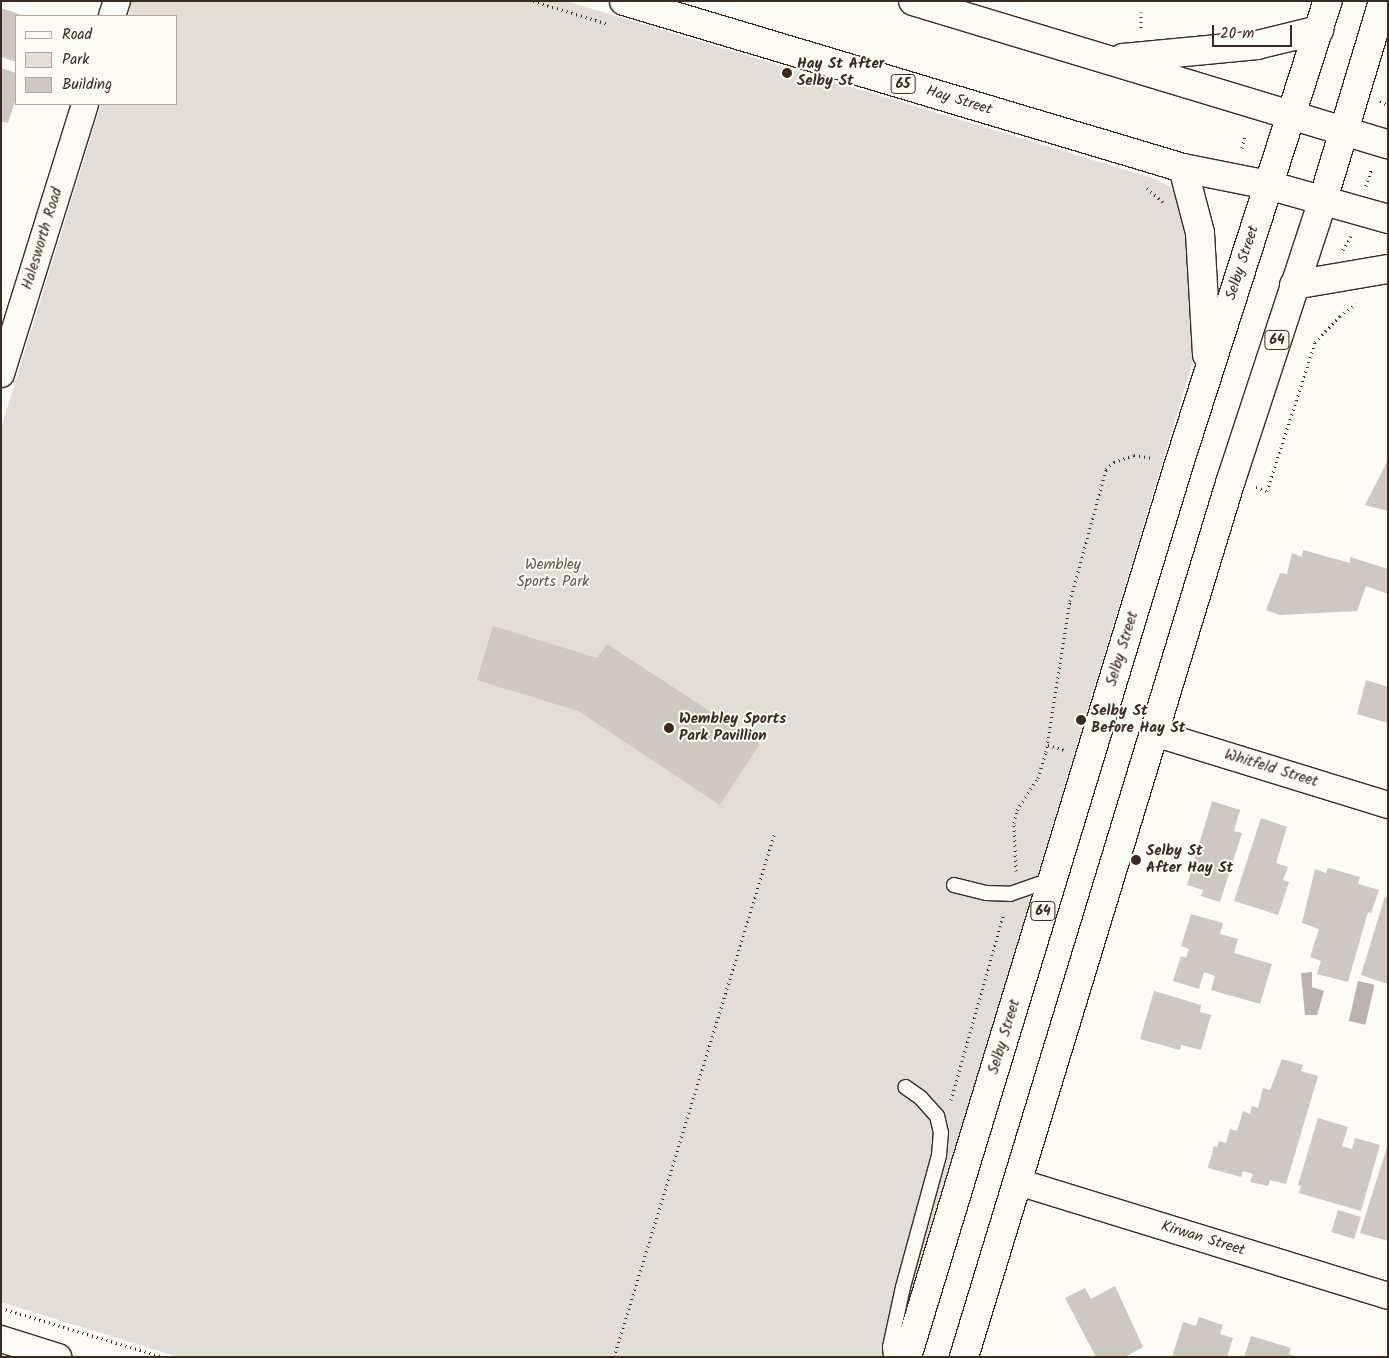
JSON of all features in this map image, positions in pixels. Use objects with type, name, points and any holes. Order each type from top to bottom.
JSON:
[{"type":"main road","name":"Hay Street","points":[[624,1],[1183,168],[1268,185]]},
{"type":"main road","points":[[913,1],[1388,144]]},
{"type":"main road","name":"Selby Street","points":[[907,1357],[1208,376],[1328,1]]},
{"type":"main road","name":"64","points":[[964,1357],[1154,733],[1294,286],[1323,200],[1383,1]]},
{"type":"main road","points":[[1109,59],[1257,45],[1319,30]]},
{"type":"main road","points":[[1183,168],[1200,233],[1208,376]]},
{"type":"main road","name":"65","points":[[1268,185],[1388,219]]},
{"type":"main road","points":[[1294,286],[1388,269]]},
{"type":"street","points":[[112,15],[117,1]]},
{"type":"street","name":"Halesworth Road","points":[[1,374],[85,105]]},
{"type":"street","name":"Whitfeld Street","points":[[1154,733],[1388,805]]},
{"type":"street","name":"Kirwan Street","points":[[1018,1182],[1388,1296]]},
{"type":"street","points":[[1,1339],[58,1357]]},
{"type":"lane","points":[[954,885],[986,893],[1010,894],[1053,878]]},
{"type":"lane","points":[[891,1357],[890,1348],[899,1304],[939,1155],[941,1133],[937,1116],[921,1098],[904,1088]]},
{"type":"path","points":[[1140,12],[1141,39]]},
{"type":"path","points":[[1242,148],[1246,136]]},
{"type":"path","points":[[1366,189],[1372,168]]},
{"type":"path","points":[[1343,249],[1352,233]]},
{"type":"path","points":[[614,1357],[774,835]]},
{"type":"path","points":[[949,1107],[1003,916]]},
{"type":"path","points":[[1,1308],[163,1357]]},
{"type":"green space","name":"Wembley Sports Park","points":[[132,1],[566,1],[1156,179],[1170,187],[1178,197],[1183,210],[1198,340],[1193,361],[892,1357],[178,1357],[1,1302],[1,428],[101,105],[178,105],[178,15],[128,15]]},
{"type":"shaded area","points":[[1312,972],[1312,987],[1324,991],[1317,1015],[1305,1015],[1301,973]]},
{"type":"shaded area","points":[[1358,981],[1375,985],[1365,1025],[1349,1021]]},
{"type":"building","points":[[1,8],[22,15],[15,15],[15,62],[1,57]]},
{"type":"building","points":[[1,68],[15,73],[15,101],[8,123],[1,121]]},
{"type":"building","points":[[1388,460],[1388,511],[1365,505]]},
{"type":"building","points":[[1303,550],[1350,563],[1350,557],[1388,569],[1388,594],[1366,586],[1357,611],[1280,615],[1266,610],[1280,573],[1287,574],[1292,553],[1302,557]]},
{"type":"building","name":"Wembley Sports Park Pavillion","points":[[493,626],[597,658],[607,644],[760,744],[720,805],[578,711],[477,680]]},
{"type":"building","points":[[1366,680],[1388,687],[1388,723],[1357,714]]},
{"type":"building","points":[[1212,801],[1240,810],[1234,831],[1242,833],[1220,902],[1201,896],[1203,890],[1187,885]]},
{"type":"building","points":[[1261,818],[1287,827],[1276,863],[1288,867],[1283,880],[1289,882],[1278,915],[1234,901]]},
{"type":"building","points":[[1328,868],[1360,877],[1358,884],[1379,890],[1371,913],[1368,912],[1348,982],[1317,974],[1321,961],[1310,957],[1319,929],[1302,923],[1315,869],[1326,873]]},
{"type":"building","points":[[1385,896],[1388,897],[1388,984],[1361,975]]},
{"type":"building","points":[[1191,914],[1223,923],[1220,934],[1238,939],[1234,953],[1272,964],[1260,1004],[1211,990],[1215,976],[1204,972],[1199,989],[1173,981],[1181,956],[1186,958],[1189,949],[1181,946]]},
{"type":"building","points":[[1154,991],[1201,1005],[1200,1012],[1211,1015],[1201,1050],[1181,1045],[1180,1050],[1140,1039]]},
{"type":"building","points":[[1282,1059],[1303,1065],[1301,1071],[1318,1076],[1286,1184],[1270,1180],[1268,1186],[1250,1182],[1253,1174],[1243,1171],[1241,1177],[1208,1168],[1214,1146],[1217,1147],[1219,1141],[1226,1143],[1230,1129],[1237,1131],[1243,1111],[1250,1114],[1252,1106],[1258,1108],[1263,1088],[1270,1090]]},
{"type":"building","points":[[1318,1118],[1348,1127],[1342,1146],[1352,1149],[1355,1138],[1380,1145],[1361,1211],[1299,1193],[1301,1186],[1298,1185]]},
{"type":"building","points":[[1388,1147],[1388,1241],[1360,1233]]},
{"type":"building","points":[[1338,1210],[1361,1217],[1354,1239],[1331,1232]]},
{"type":"building","points":[[1115,1286],[1143,1347],[1125,1357],[1096,1357],[1065,1298],[1085,1288],[1091,1299]]},
{"type":"building","points":[[1199,1317],[1223,1325],[1220,1334],[1233,1338],[1227,1357],[1172,1357],[1183,1322],[1196,1326]]},
{"type":"building","points":[[1251,1336],[1291,1348],[1289,1354],[1297,1357],[1244,1357]]},
{"type":"place","name":"Hay St After Selby St","points":[[787,73]]},
{"type":"place","name":"Selby St Before Hay St","points":[[1081,720]]},
{"type":"place","name":"Wembley Sports Park Pavillion","points":[[669,728]]},
{"type":"place","name":"Selby St After Hay St","points":[[1136,860]]}]
